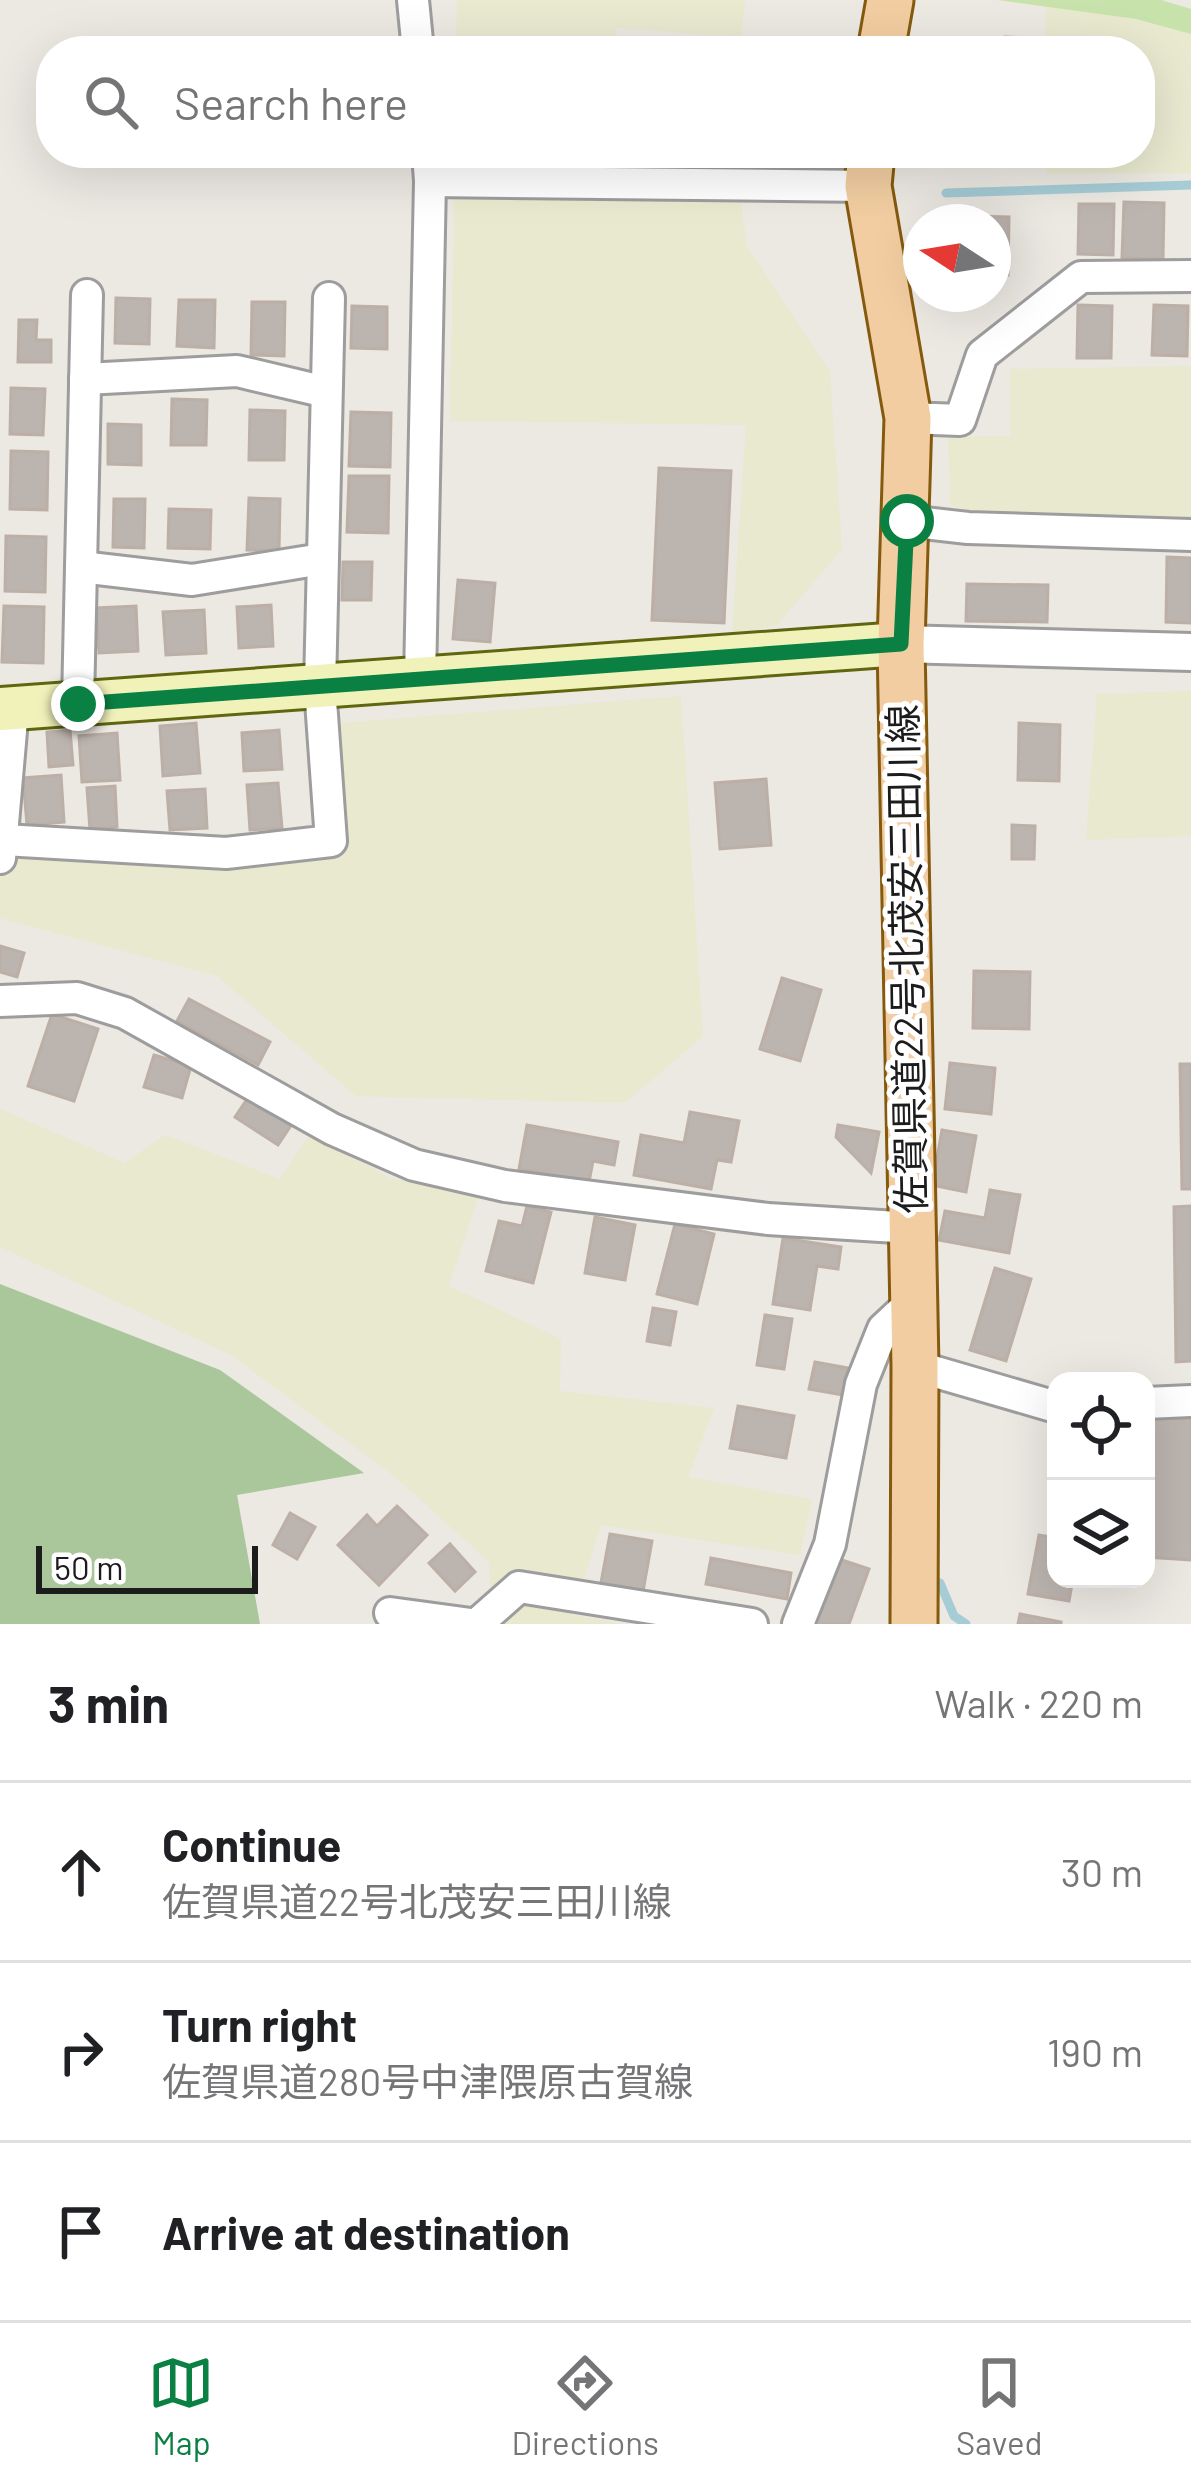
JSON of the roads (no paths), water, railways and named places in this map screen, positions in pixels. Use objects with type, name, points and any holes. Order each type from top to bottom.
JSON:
[{"type":"main road","points":[[884,36],[890,0]]},
{"type":"main road","name":"佐賀県道22号北茂安三田川線","points":[[869,169],[908,418],[901,644],[915,1366],[914,1624]]},
{"type":"main road","points":[[7,708],[901,644]]},
{"type":"street","points":[[413,0],[417,36]]},
{"type":"street","points":[[420,680],[429,168]]},
{"type":"street","points":[[649,168],[869,169]]},
{"type":"street","points":[[908,418],[959,420],[982,355],[1082,277],[1191,276]]},
{"type":"street","points":[[78,704],[87,295]]},
{"type":"street","points":[[7,708],[2,849],[226,854],[331,841],[320,687],[328,298]]},
{"type":"street","points":[[85,379],[236,371],[326,392]]},
{"type":"street","points":[[907,521],[968,529],[1191,536]]},
{"type":"street","points":[[81,567],[192,580],[322,559]]},
{"type":"street","points":[[901,644],[1191,652]]},
{"type":"street","points":[[0,1000],[77,998],[125,1013],[332,1129],[414,1165],[505,1186],[767,1220],[913,1228]]},
{"type":"street","points":[[799,1624],[830,1544],[861,1384],[883,1329],[914,1300]]},
{"type":"street","points":[[915,1366],[1047,1404]]},
{"type":"street","points":[[1155,1403],[1191,1401]]},
{"type":"street","points":[[390,1613],[474,1624],[519,1587],[752,1624]]},
{"type":"waterway","points":[[946,193],[1191,185]]},
{"type":"waterway","points":[[940,1583],[954,1616],[966,1624]]}]
